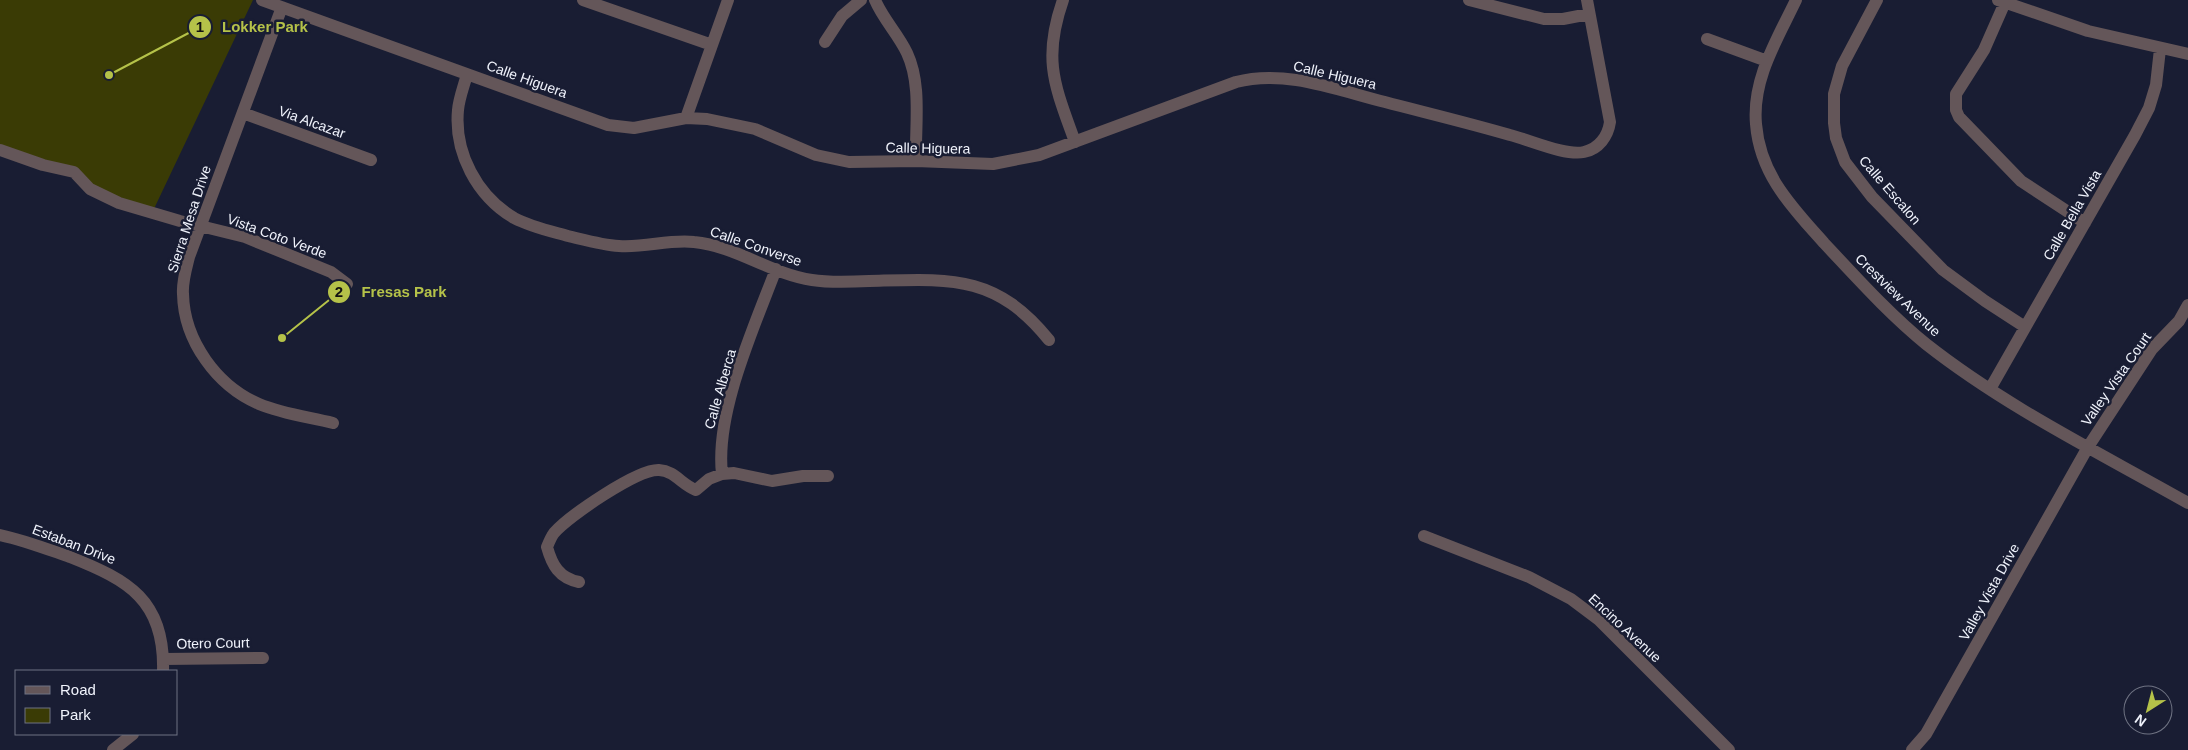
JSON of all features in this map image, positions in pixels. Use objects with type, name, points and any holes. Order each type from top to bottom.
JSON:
[{"type":"street","name":"Calle Higuera","points":[[262,0],[608,125],[646,126],[686,118],[707,119],[755,129],[801,149],[832,159],[868,163],[916,161],[993,164],[1039,155],[1236,82],[1268,77],[1304,82],[1482,127],[1566,151],[1584,152],[1598,146],[1607,134],[1610,122],[1589,14]]},
{"type":"street","points":[[583,0],[712,46]]},
{"type":"street","points":[[686,118],[728,0]]},
{"type":"street","points":[[825,42],[842,16],[861,0]]},
{"type":"street","points":[[875,0],[902,45],[914,75],[916,96],[916,161]]},
{"type":"street","points":[[1064,0],[1054,29],[1052,69],[1058,96],[1075,142]]},
{"type":"street","points":[[1469,0],[1544,19],[1563,19],[1589,14],[1587,0]]},
{"type":"street","name":"Crestview Avenue","points":[[1796,0],[1767,61],[1758,90],[1756,126],[1762,154],[1777,187],[1796,211],[1889,311],[1937,352],[1990,389],[2188,503]]},
{"type":"street","name":"Calle Escalon","points":[[1878,0],[1842,66],[1834,94],[1836,138],[1845,162],[1872,197],[1943,270],[1985,302],[2025,327]]},
{"type":"street","points":[[2085,222],[2021,181],[1959,117],[1956,110],[1956,94],[1984,50],[2003,1],[2088,31],[2188,54]]},
{"type":"street","name":"Sierra Mesa Drive","points":[[282,8],[200,225],[185,271],[183,294],[190,330],[206,361],[226,383],[258,404],[333,423]]},
{"type":"street","points":[[1707,39],[1767,61]]},
{"type":"street","name":"Calle Bella Vista","points":[[1990,389],[2149,108],[2156,85],[2160,49]]},
{"type":"street","name":"Calle Converse","points":[[467,74],[460,97],[458,121],[463,155],[479,186],[495,204],[514,217],[549,231],[608,245],[635,246],[682,241],[706,244],[813,280],[966,283],[991,291],[1014,304],[1048,340]]},
{"type":"street","name":"Via Alcazar","points":[[243,113],[371,160]]},
{"type":"street","name":"Vista Coto Verde","points":[[0,150],[43,166],[74,172],[95,192],[119,203],[245,237],[331,272],[347,284]]},
{"type":"street","name":"Calle Alberca","points":[[722,474],[721,445],[728,404],[776,269]]},
{"type":"street","name":"Valley Vista Court","points":[[2088,447],[2152,349],[2179,320],[2188,305]]},
{"type":"street","name":"Valley Vista Drive","points":[[1912,750],[1926,734],[2088,447]]},
{"type":"street","points":[[579,582],[565,578],[560,574],[549,554],[548,547],[552,535],[563,524],[631,478],[654,470],[668,472],[696,490],[709,479],[722,474],[734,473],[772,480],[803,476],[828,476]]},
{"type":"street","name":"Estaban Drive","points":[[0,535],[38,545],[105,571],[123,581],[138,595],[150,612],[159,632],[164,665]]},
{"type":"street","name":"Encino Avenue","points":[[1424,536],[1529,576],[1570,599],[1599,620],[1729,750]]},
{"type":"street","name":"Otero Court","points":[[164,665],[263,658]]},
{"type":"street","points":[[113,750],[133,735]]},
{"type":"green space","points":[[0,0],[253,0],[152,213],[119,203],[74,172],[0,150]]},
{"type":"place","name":"Lokker Park","points":[[109,75]]},
{"type":"place","name":"Fresas Park","points":[[282,338]]}]
